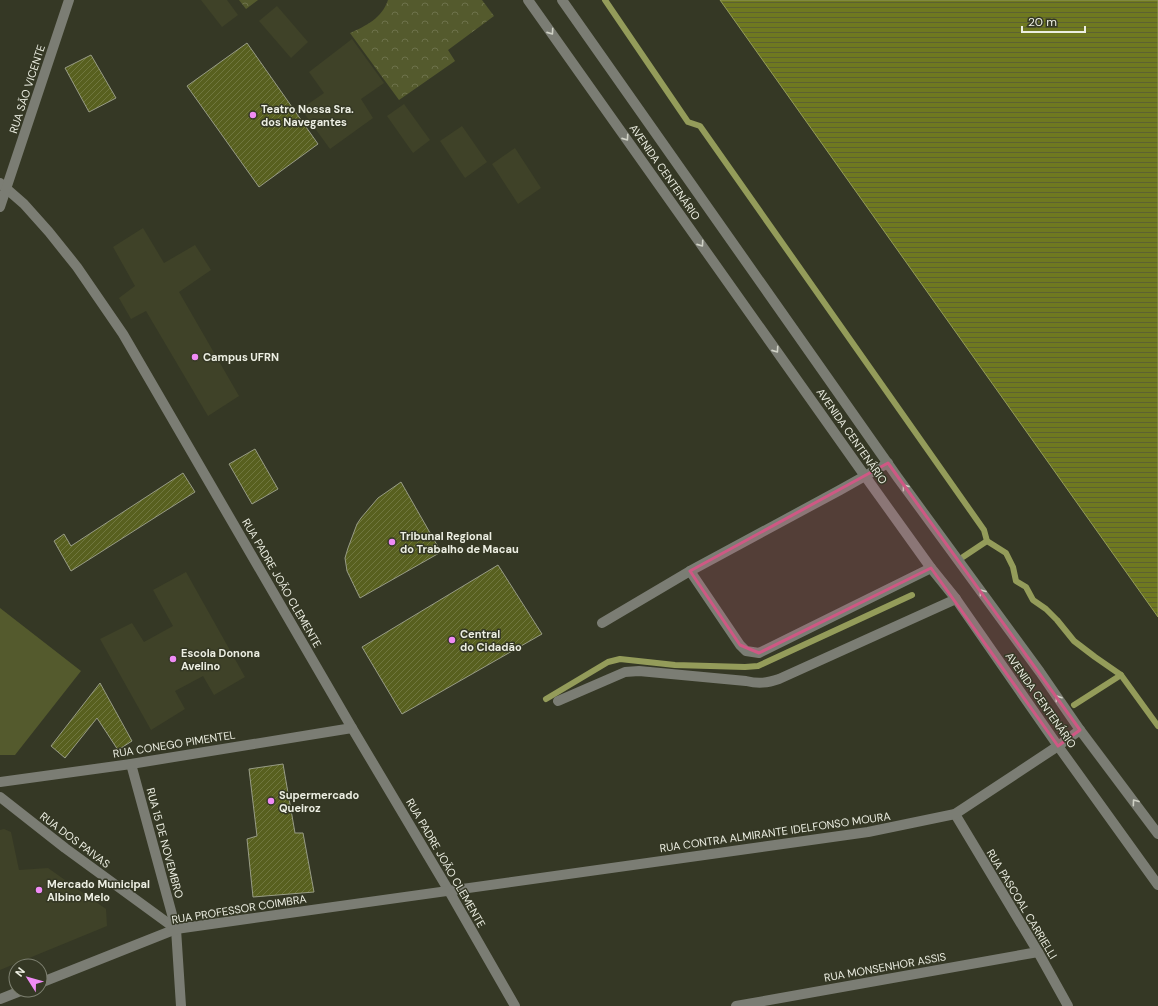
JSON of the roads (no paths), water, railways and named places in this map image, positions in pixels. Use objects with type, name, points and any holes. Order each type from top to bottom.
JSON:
[{"type":"street","name":"RUA SÃO VICENTE","points":[[0,208],[3,186],[69,0]]},
{"type":"street","name":"AVENIDA CENTENÁRIO","points":[[528,0],[865,476],[931,568],[956,599],[1058,746],[1158,884]]},
{"type":"street","name":"AVENIDA CENTENÁRIO","points":[[562,0],[888,463],[1040,672],[1080,730],[1158,834]]},
{"type":"street","name":"RUA PADRE JOÃO CLEMENTE","points":[[3,186],[24,204],[50,232],[76,266],[123,334],[352,728],[450,891],[516,1006]]},
{"type":"street","points":[[602,623],[690,571],[888,463]]},
{"type":"street","points":[[690,571],[740,645],[746,651],[759,653],[931,568]]},
{"type":"street","points":[[558,702],[625,672],[639,671],[746,681],[756,684],[767,683],[779,679],[956,599]]},
{"type":"street","name":"RUA CONEGO PIMENTEL","points":[[0,782],[131,764],[352,728]]},
{"type":"street","name":"RUA CONTRA ALMIRANTE IDELFONSO MOURA","points":[[450,891],[868,832],[955,814],[1080,730]]},
{"type":"street","name":"RUA 15 DE NOVEMBRO","points":[[131,764],[176,929],[181,1006]]},
{"type":"street","name":"RUA DOS PAIVAS","points":[[0,797],[65,848],[176,929]]},
{"type":"street","name":"RUA PASCOAL CARRIELLI","points":[[955,814],[1038,952],[1068,1006]]},
{"type":"street","name":"RUA PROFESSOR COIMBRA","points":[[48,980],[176,929],[450,891]]},
{"type":"street","name":"RUA MONSENHOR ASSIS","points":[[736,1006],[1038,952]]},
{"type":"waterway","points":[[605,0],[688,122],[700,126],[984,530],[987,541],[1006,553],[1013,567],[1016,581],[1026,587],[1033,600],[1046,609],[1074,641],[1121,675],[1158,726]]},
{"type":"waterway","points":[[963,557],[987,541]]},
{"type":"waterway","points":[[546,699],[608,662],[620,659],[675,665],[758,666],[912,595]]},
{"type":"waterway","points":[[1074,705],[1121,675]]},
{"type":"place","name":"Teatro Nossa Sra. dos Navegantes","points":[[253,115]]},
{"type":"place","name":"Campus UFRN","points":[[195,357]]},
{"type":"place","name":"Tribunal Regional do Trabalho de Macau","points":[[392,542]]},
{"type":"place","name":"Central do Cidadão","points":[[452,640]]},
{"type":"place","name":"Escola Donona Avelino","points":[[173,659]]},
{"type":"place","name":"Supermercado Queiroz","points":[[271,801]]},
{"type":"place","name":"Mercado Municipal Albino Melo","points":[[39,890]]}]
